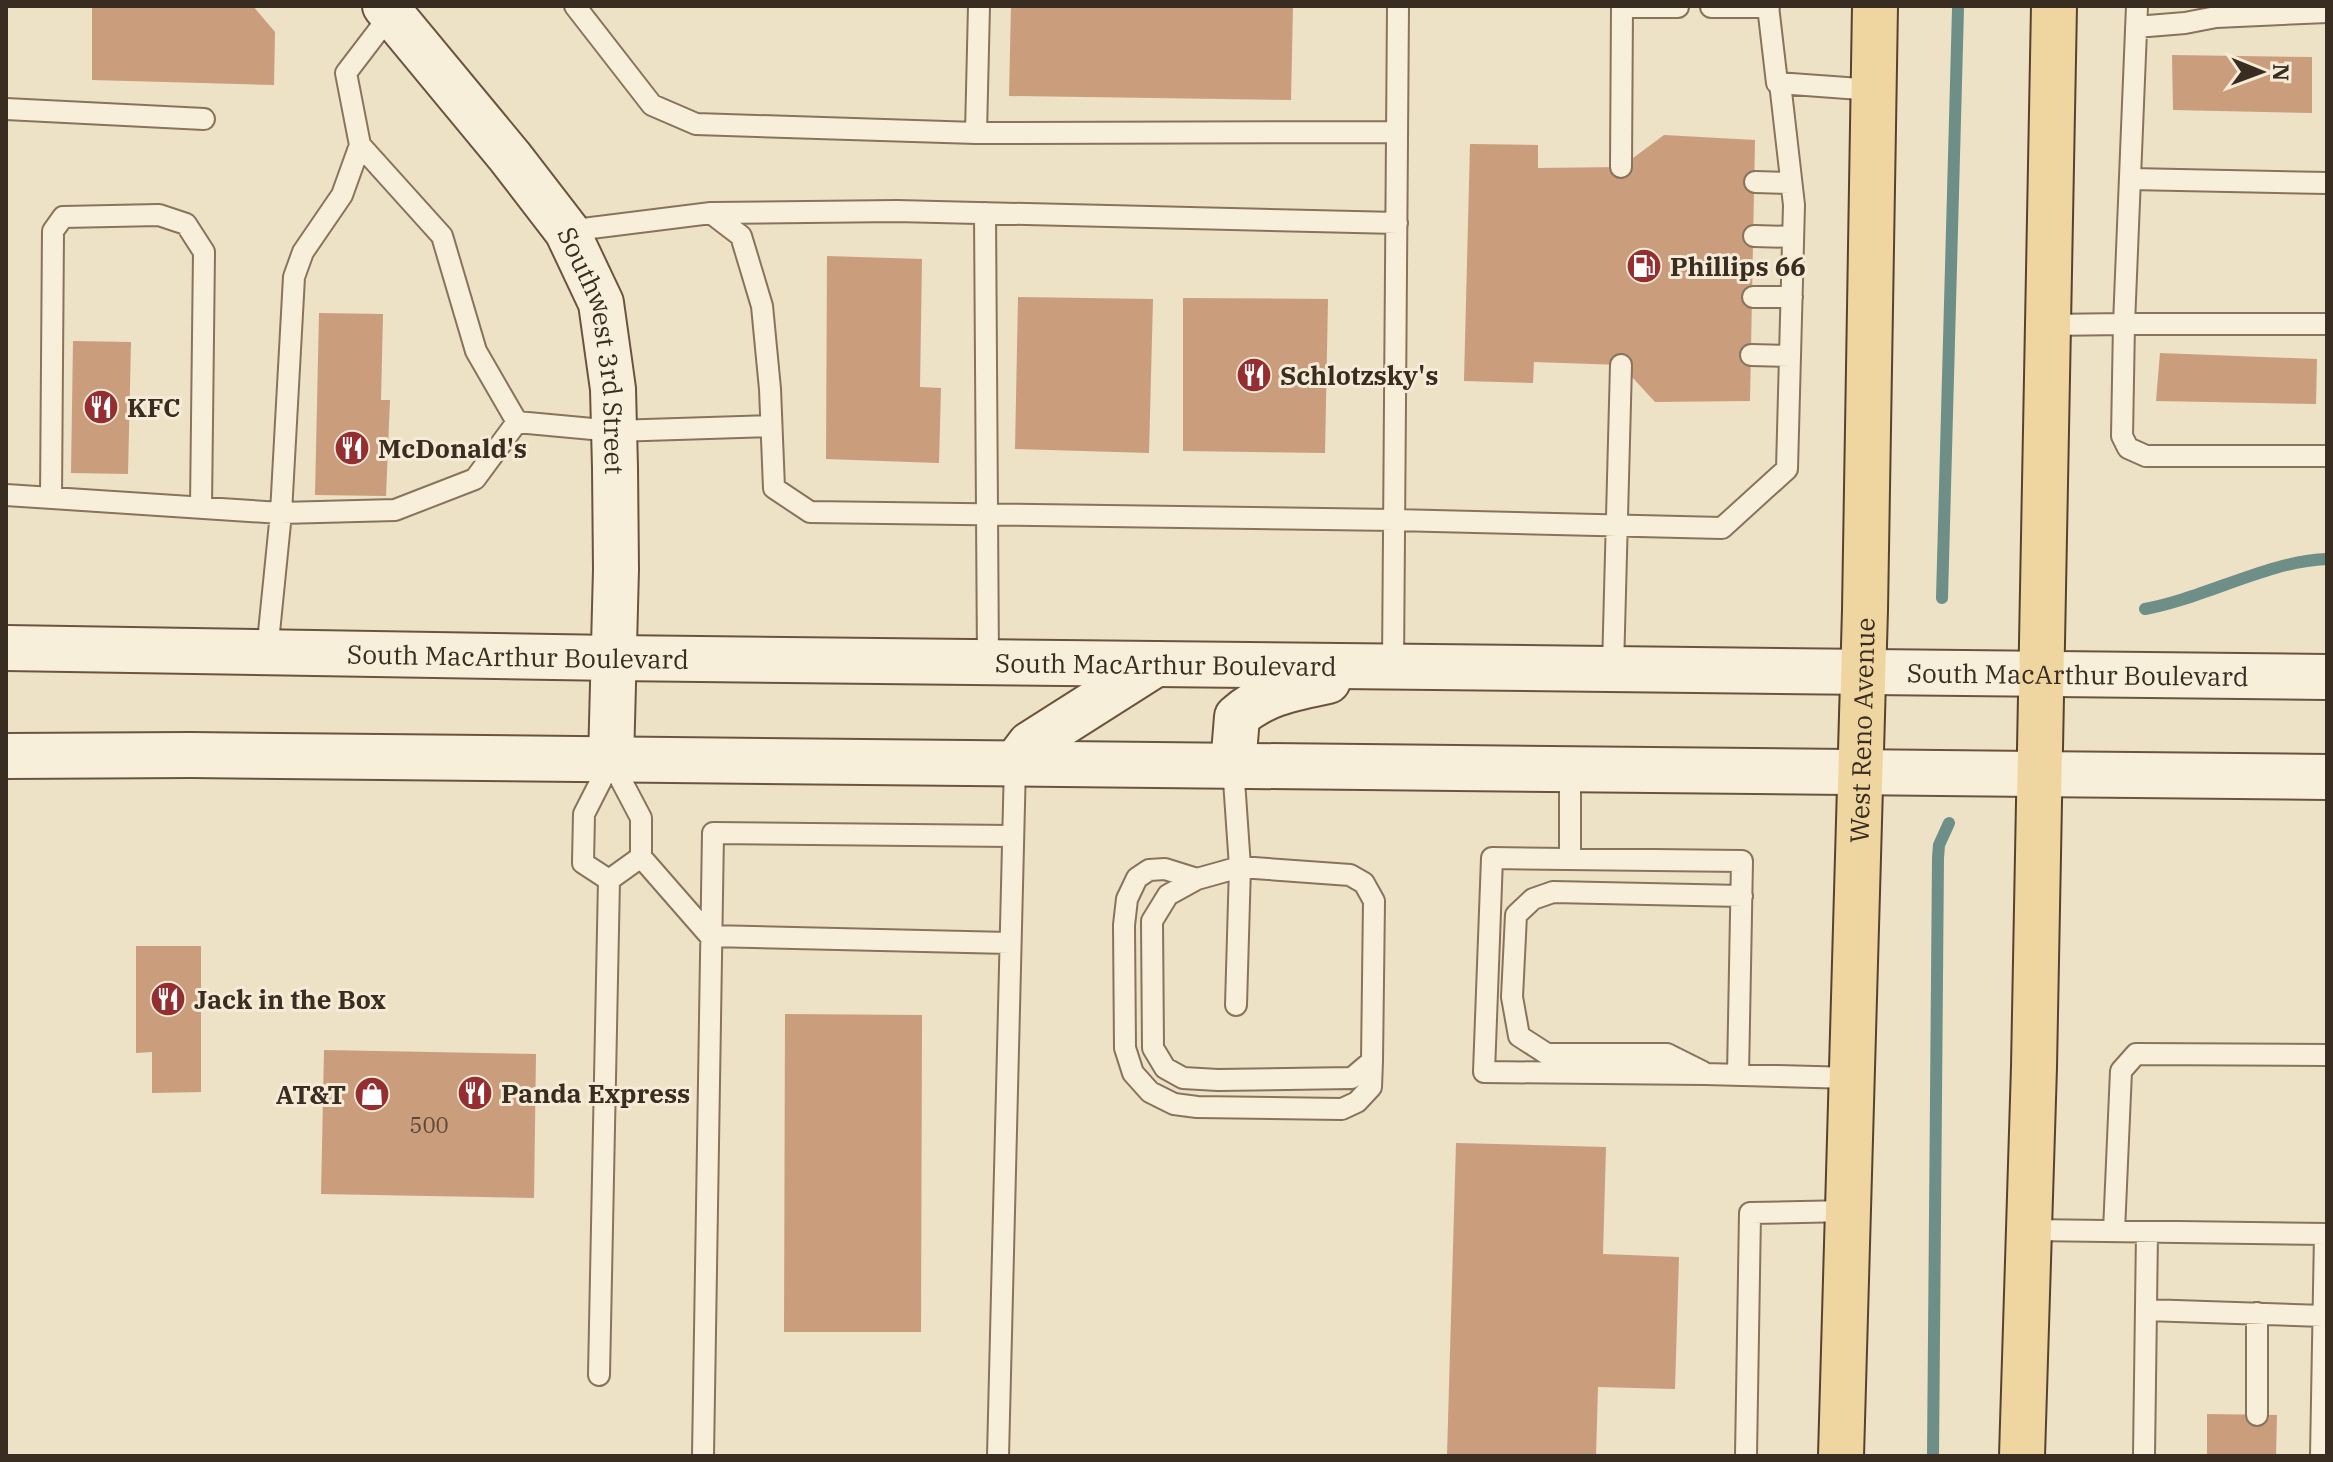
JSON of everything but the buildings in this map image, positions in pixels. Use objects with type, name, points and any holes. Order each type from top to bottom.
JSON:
[{"type":"main road","name":"West Reno Avenue","points":[[1841,1456],[1861,771],[1875,6]]},
{"type":"main road","points":[[2022,1456],[2042,674],[2054,6]]},
{"type":"main road","name":"Southwest 3rd Street","points":[[388,10],[567,231],[601,303],[613,389],[614,431],[616,569],[611,761]]},
{"type":"main road","name":"South MacArthur Boulevard","points":[[6,648],[614,658],[2327,677]]},
{"type":"main road","points":[[1015,764],[1030,744],[1156,664]]},
{"type":"main road","points":[[1233,766],[1237,717],[1250,705],[1272,694],[1393,666]]},
{"type":"main road","points":[[6,756],[191,755],[2327,777]]},
{"type":"lane","points":[[575,6],[652,105],[696,124],[976,133],[1397,132]]},
{"type":"lane","points":[[976,133],[979,6]]},
{"type":"lane","points":[[1393,666],[1398,6]]},
{"type":"lane","points":[[1621,167],[1622,7],[1678,7]]},
{"type":"lane","points":[[1711,7],[1768,7],[1777,83],[1874,90]]},
{"type":"lane","points":[[267,652],[281,513],[294,277],[303,252],[342,195],[360,145],[346,73],[388,10]]},
{"type":"lane","points":[[2327,12],[2216,17],[2185,23],[2137,16],[2122,436],[2128,448],[2146,456],[2327,456]]},
{"type":"lane","points":[[711,213],[741,236],[762,306],[774,488],[810,512],[1722,528],[1787,469],[1794,205],[1780,83]]},
{"type":"lane","points":[[6,109],[204,119]]},
{"type":"lane","points":[[360,145],[442,236],[476,351],[517,422]]},
{"type":"lane","points":[[2131,179],[2327,183]]},
{"type":"lane","points":[[1755,182],[1791,183]]},
{"type":"lane","points":[[567,231],[711,213],[897,211],[1397,223]]},
{"type":"lane","points":[[985,213],[988,662]]},
{"type":"lane","points":[[51,497],[53,231],[63,217],[159,215],[186,224],[204,252],[201,507]]},
{"type":"lane","points":[[1754,236],[1793,237]]},
{"type":"lane","points":[[1753,297],[1792,297]]},
{"type":"lane","points":[[2048,325],[2327,324]]},
{"type":"lane","points":[[1751,355],[1790,356]]},
{"type":"lane","points":[[1613,668],[1621,365]]},
{"type":"lane","points":[[517,422],[614,431],[771,426]]},
{"type":"lane","points":[[6,495],[281,513],[395,510],[475,479],[517,422]]},
{"type":"lane","points":[[611,761],[641,818],[641,857],[710,936],[1009,943]]},
{"type":"lane","points":[[609,880],[583,863],[584,814],[611,761]]},
{"type":"lane","points":[[998,1456],[1015,764]]},
{"type":"lane","points":[[1233,766],[1240,867],[1236,1005]]},
{"type":"lane","points":[[1570,769],[1570,858]]},
{"type":"lane","points":[[703,1456],[713,833],[1012,836]]},
{"type":"lane","points":[[609,880],[641,857]]},
{"type":"lane","points":[[1738,1075],[1742,861],[1492,858],[1484,1072],[1852,1078]]},
{"type":"lane","points":[[1197,879],[1165,869],[1149,870],[1137,878],[1127,899],[1124,925],[1125,1048],[1133,1073],[1150,1092],[1174,1104],[1197,1107],[1342,1109],[1357,1102],[1371,1087],[1372,1061],[1374,901],[1364,883],[1350,875],[1240,867],[1197,879],[1168,895],[1152,921],[1153,1048],[1165,1068],[1183,1078],[1218,1080],[1352,1078],[1372,1061]]},
{"type":"lane","points":[[599,1375],[609,880]]},
{"type":"lane","points":[[1705,1074],[1667,1054],[1547,1054],[1519,1036],[1512,997],[1516,915],[1533,899],[1553,892],[1742,896]]},
{"type":"lane","points":[[2114,1231],[2121,1071],[2136,1054],[2327,1055]]},
{"type":"lane","points":[[1746,1456],[1750,1213],[1849,1211]]},
{"type":"lane","points":[[2028,1230],[2326,1234],[2321,1456]]},
{"type":"lane","points":[[2144,1456],[2147,1232]]},
{"type":"lane","points":[[2146,1310],[2323,1316]]},
{"type":"lane","points":[[2257,1313],[2257,1415]]},
{"type":"waterway","points":[[1942,598],[1958,9]]},
{"type":"waterway","points":[[2145,609],[2282,566],[2327,559]]},
{"type":"waterway","points":[[1933,1456],[1938,858],[1939,845],[1949,823]]},
{"type":"place","name":"Phillips 66","points":[[1644,266]]},
{"type":"place","name":"Schlotzsky's","points":[[1254,375]]},
{"type":"place","name":"KFC","points":[[101,407]]},
{"type":"place","name":"McDonald's","points":[[352,448]]},
{"type":"place","name":"Jack in the Box","points":[[168,999]]},
{"type":"place","name":"Panda Express","points":[[475,1093]]},
{"type":"place","name":"AT&T","points":[[372,1094]]}]
